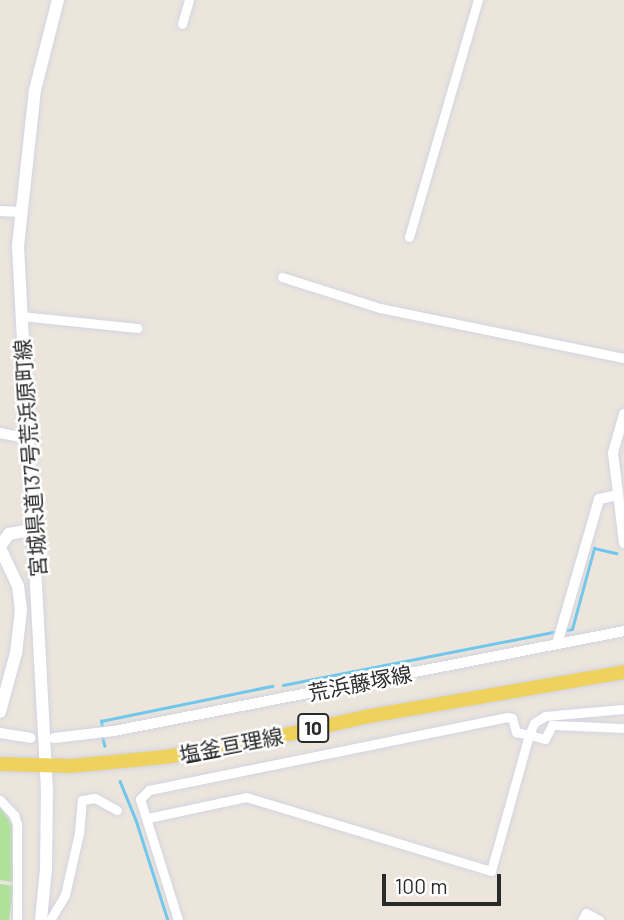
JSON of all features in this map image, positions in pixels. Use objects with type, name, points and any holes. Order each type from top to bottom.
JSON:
[{"type":"main road","name":"宮城県道137号荒浜原町線","points":[[41,920],[46,858],[46,767],[18,246],[10,212],[35,90],[58,0]]},
{"type":"main road","points":[[0,712],[16,653],[21,610],[18,586],[0,547],[9,534],[35,529]]},
{"type":"main road","name":"塩釜亘理線","points":[[0,764],[46,767],[165,757],[249,743],[370,716],[624,672]]},
{"type":"street","points":[[182,24],[189,0]]},
{"type":"street","points":[[409,237],[478,0]]},
{"type":"street","points":[[282,277],[380,308],[624,358]]},
{"type":"street","points":[[22,316],[137,328]]},
{"type":"street","points":[[624,414],[613,453],[624,543]]},
{"type":"street","points":[[0,433],[30,439]]},
{"type":"street","points":[[557,644],[599,499],[618,495]]},
{"type":"street","name":"荒浜藤塚線","points":[[54,738],[109,732],[624,631]]},
{"type":"street","points":[[148,818],[246,797],[491,871],[534,723],[545,716],[624,709]]},
{"type":"street","points":[[178,920],[141,799],[149,790],[508,717],[512,718],[516,732],[545,739],[552,725],[624,728]]},
{"type":"street","points":[[0,733],[31,738]]},
{"type":"street","points":[[50,920],[65,895],[79,833],[82,800],[95,798],[117,810]]},
{"type":"street","points":[[0,800],[14,815],[17,824],[17,920]]},
{"type":"street","points":[[582,920],[586,913],[599,920]]},
{"type":"green space","points":[[0,806],[12,825],[13,882],[0,880]]},
{"type":"green space","points":[[0,884],[14,886],[9,920],[0,920]]},
{"type":"waterway","points":[[567,630],[572,629],[594,548],[616,553]]},
{"type":"waterway","points":[[283,685],[554,632]]},
{"type":"waterway","points":[[102,728],[101,721],[272,686]]},
{"type":"waterway","points":[[102,735],[105,746]]},
{"type":"waterway","points":[[120,781],[136,820],[168,920]]}]
